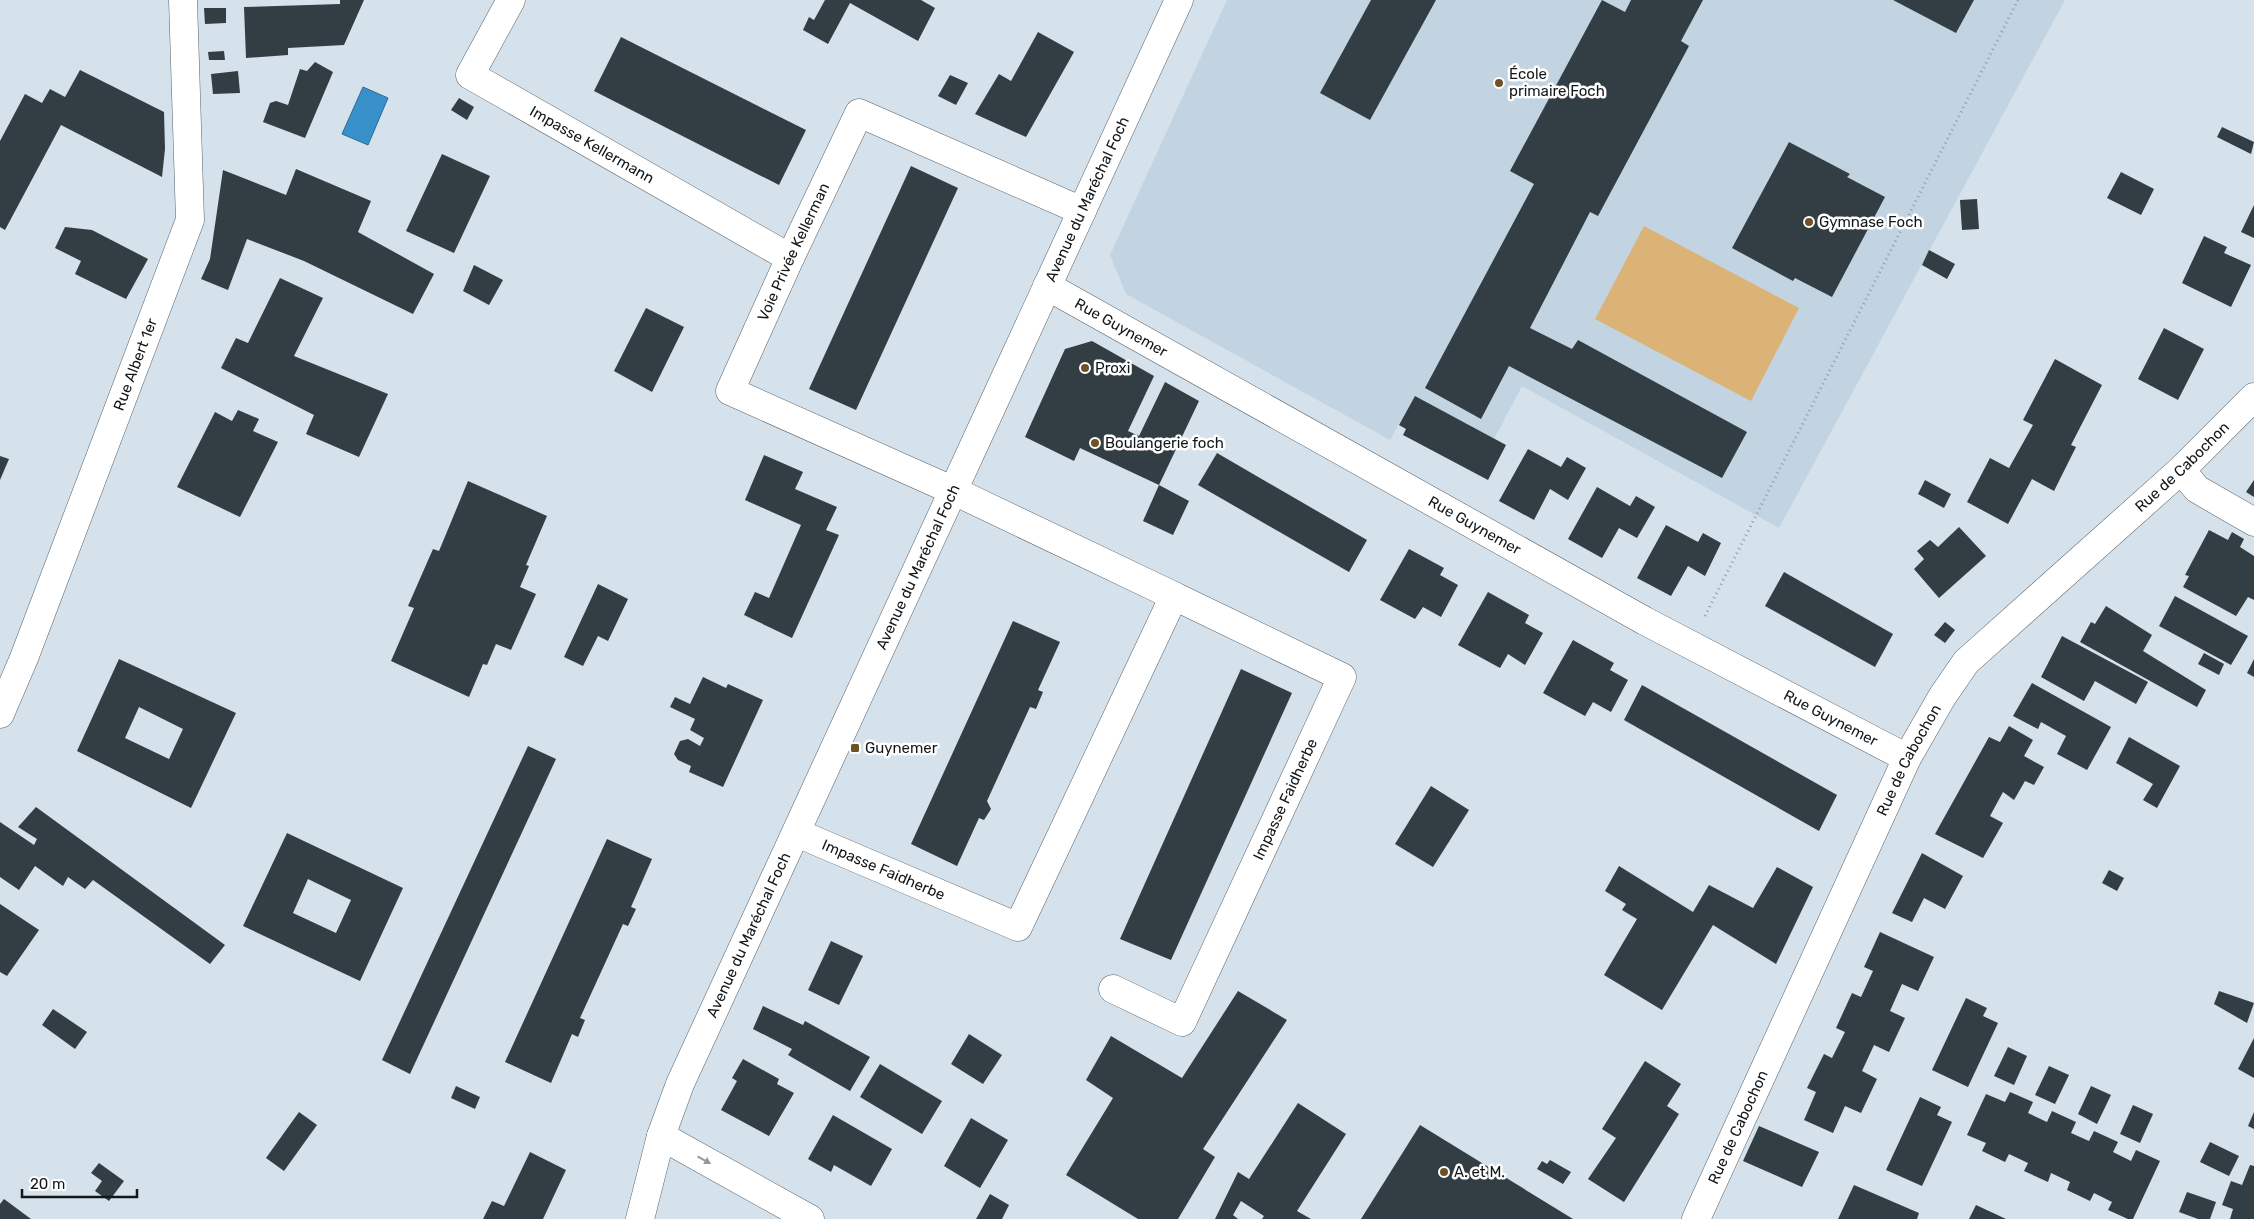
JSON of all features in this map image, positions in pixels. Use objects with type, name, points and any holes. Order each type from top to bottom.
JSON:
[{"type":"street","name":"Rue Albert 1er","points":[[0,714],[24,658],[190,220],[183,0]]},
{"type":"street","name":"Impasse Kellermann","points":[[512,0],[470,75],[790,258]]},
{"type":"street","name":"Avenue du Maréchal Foch","points":[[640,1219],[661,1136],[680,1084],[1179,0]]},
{"type":"street","name":"Voie Privée Kellerman","points":[[954,491],[730,391],[790,258],[859,113],[1082,212]]},
{"type":"street","name":"Rue Guynemer","points":[[1047,286],[1690,645],[1907,758]]},
{"type":"street","name":"Rue de Cabochon","points":[[1696,1219],[1907,758],[1931,715],[1966,662],[2180,470],[2254,397]]},
{"type":"street","points":[[2180,470],[2197,489],[2254,522]]},
{"type":"street","name":"Impasse Faidherbe","points":[[954,491],[1342,677],[1182,1022],[1112,989]]},
{"type":"street","name":"Impasse Faidherbe","points":[[797,833],[1018,928],[1174,596]]},
{"type":"street","points":[[661,1136],[810,1219]]},
{"type":"path","points":[[1690,645],[2018,0]]},
{"type":"shaded area","points":[[1227,0],[2065,0],[1779,528],[1522,386],[1494,439],[1415,396],[1390,440],[1126,294],[1110,255]]},
{"type":"shaded area","points":[[1644,226],[1799,308],[1751,401],[1595,319]]},
{"type":"water","points":[[363,87],[388,98],[368,145],[342,134]]},
{"type":"building","points":[[340,0],[364,0],[344,45],[288,48],[288,55],[246,58],[244,7],[340,4]]},
{"type":"building","points":[[825,0],[921,0],[935,8],[918,41],[850,3],[828,44],[803,30],[809,17],[814,20]]},
{"type":"building","points":[[1371,0],[1436,0],[1370,120],[1320,93]]},
{"type":"building","points":[[1602,0],[1625,12],[1631,0],[1703,0],[1681,41],[1689,46],[1598,216],[1590,212],[1530,328],[1572,349],[1578,340],[1747,432],[1722,478],[1509,366],[1481,419],[1425,388],[1534,184],[1510,171]]},
{"type":"building","points":[[1893,0],[1974,0],[1956,33]]},
{"type":"building","points":[[204,8],[226,8],[226,23],[205,24]]},
{"type":"building","points":[[1038,32],[1074,52],[1026,137],[975,114],[999,74],[1011,81]]},
{"type":"building","points":[[621,37],[806,130],[779,185],[594,91]]},
{"type":"building","points":[[224,51],[225,60],[209,60],[208,52]]},
{"type":"building","points":[[315,62],[333,72],[305,138],[263,122],[270,103],[276,101],[288,105],[300,69],[307,71]]},
{"type":"building","points":[[80,70],[164,112],[165,149],[162,177],[61,125],[5,230],[0,227],[0,141],[25,94],[42,103],[50,89],[65,97]]},
{"type":"building","points":[[238,71],[240,93],[213,94],[211,74]]},
{"type":"building","points":[[950,75],[968,83],[956,105],[938,96]]},
{"type":"building","points":[[459,98],[474,107],[467,120],[451,110]]},
{"type":"building","points":[[2222,127],[2254,142],[2251,154],[2217,137]]},
{"type":"building","name":"Gymnase Foch","points":[[1789,142],[1850,174],[1847,177],[1885,197],[1832,297],[1795,278],[1793,281],[1732,248]]},
{"type":"building","points":[[442,154],[490,176],[454,253],[406,231]]},
{"type":"building","points":[[911,166],[958,188],[856,410],[809,389]]},
{"type":"building","points":[[296,169],[371,201],[358,232],[434,274],[413,314],[304,261],[247,239],[228,290],[201,279],[210,259],[223,170],[286,195]]},
{"type":"building","points":[[2121,172],[2154,189],[2141,215],[2107,198]]},
{"type":"building","points":[[1977,199],[1979,229],[1962,230],[1960,200]]},
{"type":"building","points":[[2254,205],[2254,238],[2241,232]]},
{"type":"building","points":[[65,227],[92,230],[148,259],[126,299],[75,274],[81,261],[55,248]]},
{"type":"building","points":[[2204,236],[2227,247],[2224,253],[2251,265],[2231,307],[2182,283]]},
{"type":"building","points":[[1929,250],[1955,264],[1947,279],[1922,265]]},
{"type":"building","points":[[474,265],[503,280],[489,305],[463,291]]},
{"type":"building","points":[[280,278],[323,298],[294,356],[388,394],[359,457],[306,434],[314,415],[221,368],[236,338],[248,343]]},
{"type":"building","points":[[646,308],[684,327],[652,392],[614,371]]},
{"type":"building","points":[[2164,328],[2204,349],[2178,400],[2138,379]]},
{"type":"building","points":[[1092,341],[1154,376],[1128,431],[1139,436],[1165,382],[1199,401],[1159,485],[1080,448],[1074,461],[1025,437],[1065,349]]},
{"type":"building","points":[[2055,359],[2102,385],[2071,445],[2076,447],[2054,491],[2032,479],[2008,524],[1967,502],[1990,458],[2009,468],[2033,425],[2023,420]]},
{"type":"building","points":[[1415,396],[1506,445],[1488,480],[1403,435],[1406,429],[1399,425]]},
{"type":"building","points":[[238,410],[259,419],[253,431],[278,442],[240,517],[177,487],[215,412],[232,421]]},
{"type":"building","points":[[1528,449],[1561,467],[1567,457],[1586,468],[1568,500],[1550,489],[1534,520],[1499,501]]},
{"type":"building","points":[[1217,453],[1367,540],[1349,572],[1198,485]]},
{"type":"building","points":[[764,455],[803,472],[795,489],[837,507],[826,530],[839,535],[792,638],[744,615],[755,592],[769,598],[801,525],[745,500]]},
{"type":"building","points":[[0,456],[9,459],[0,480]]},
{"type":"building","points":[[1925,480],[1951,494],[1944,508],[1918,494]]},
{"type":"building","points":[[2254,480],[2254,497],[2246,492]]},
{"type":"building","points":[[468,481],[547,516],[526,565],[529,566],[520,587],[536,594],[511,650],[496,644],[487,665],[483,664],[469,697],[391,661],[414,608],[408,606],[433,549],[439,551]]},
{"type":"building","points":[[1159,485],[1189,501],[1173,535],[1143,521]]},
{"type":"building","points":[[1597,487],[1630,506],[1636,496],[1655,507],[1637,538],[1619,528],[1602,558],[1568,539]]},
{"type":"building","points":[[1666,525],[1698,542],[1703,533],[1721,543],[1705,576],[1688,566],[1671,596],[1637,578]]},
{"type":"building","points":[[1959,527],[1986,556],[1939,598],[1914,569],[1924,559],[1917,551],[1930,540],[1938,547]]},
{"type":"building","points":[[2209,530],[2228,540],[2232,532],[2244,539],[2240,547],[2254,556],[2254,600],[2248,597],[2236,616],[2183,587],[2189,576],[2185,575]]},
{"type":"building","points":[[1409,549],[1444,568],[1440,575],[1458,585],[1441,617],[1423,607],[1415,619],[1380,600]]},
{"type":"building","points":[[1784,572],[1893,634],[1875,667],[1765,606]]},
{"type":"building","points":[[598,584],[628,599],[608,641],[598,636],[583,666],[564,657]]},
{"type":"building","points":[[1488,592],[1529,615],[1525,623],[1543,633],[1525,665],[1508,654],[1500,668],[1458,645]]},
{"type":"building","points":[[2175,596],[2248,636],[2231,665],[2159,626]]},
{"type":"building","points":[[2106,606],[2152,635],[2143,651],[2206,690],[2197,707],[2080,642],[2091,622],[2095,624]]},
{"type":"building","points":[[1013,621],[1060,642],[1038,690],[1043,692],[1036,709],[1030,707],[987,801],[991,809],[984,820],[979,818],[957,866],[911,844]]},
{"type":"building","points":[[1945,622],[1955,630],[1945,643],[1934,635]]},
{"type":"building","points":[[2062,636],[2148,682],[2136,704],[2095,681],[2084,701],[2041,677]]},
{"type":"building","points":[[1573,640],[1614,663],[1610,670],[1628,680],[1611,712],[1593,702],[1585,716],[1543,693]]},
{"type":"building","points":[[2204,653],[2224,664],[2219,675],[2198,664]]},
{"type":"building","points":[[119,659],[236,713],[191,808],[77,751]],"holes":[[[139,707],[183,729],[169,759],[125,738]]]},
{"type":"building","points":[[2254,659],[2254,677],[2247,673]]},
{"type":"building","points":[[1241,669],[1292,693],[1171,960],[1120,939]]},
{"type":"building","points":[[703,677],[726,688],[728,684],[763,700],[723,787],[689,772],[691,766],[678,760],[674,754],[680,741],[688,739],[700,746],[704,738],[690,730],[695,719],[670,707],[675,697],[690,704]]},
{"type":"building","points":[[2032,683],[2111,727],[2087,770],[2057,754],[2066,736],[2041,722],[2038,729],[2013,716]]},
{"type":"building","points":[[1642,685],[1837,795],[1819,831],[1624,720]]},
{"type":"building","points":[[2009,726],[2033,740],[2024,756],[2044,767],[2034,785],[2025,781],[2014,800],[2003,792],[1990,816],[2003,823],[1983,858],[1935,834],[1989,737],[2000,742]]},
{"type":"building","points":[[2129,737],[2180,766],[2157,808],[2143,800],[2153,784],[2116,763]]},
{"type":"building","points":[[528,746],[556,759],[410,1074],[382,1060]]},
{"type":"building","points":[[1431,786],[1469,810],[1433,867],[1395,844]]},
{"type":"building","points":[[36,807],[225,945],[210,964],[93,880],[85,889],[68,877],[63,886],[35,866],[19,890],[0,877],[0,822],[34,845],[37,839],[18,827]]},
{"type":"building","points":[[287,833],[403,888],[360,981],[243,926]],"holes":[[[308,879],[351,900],[336,933],[293,913]]]},
{"type":"building","points":[[607,839],[652,859],[631,907],[636,909],[628,926],[623,924],[580,1018],[585,1020],[578,1037],[572,1034],[551,1083],[505,1062]]},
{"type":"building","points":[[1922,853],[1963,876],[1945,909],[1924,898],[1912,922],[1892,913]]},
{"type":"building","points":[[1619,866],[1693,912],[1709,885],[1753,908],[1777,867],[1813,887],[1776,964],[1713,925],[1662,1010],[1604,975],[1637,919],[1622,910],[1626,904],[1605,891]]},
{"type":"building","points":[[2109,870],[2124,878],[2117,891],[2102,883]]},
{"type":"building","points":[[0,904],[39,930],[7,976],[0,972]]},
{"type":"building","points":[[1880,932],[1934,957],[1918,991],[1902,984],[1890,1011],[1905,1018],[1889,1052],[1874,1045],[1862,1071],[1877,1079],[1861,1113],[1845,1106],[1833,1133],[1804,1120],[1816,1092],[1807,1088],[1824,1054],[1832,1058],[1845,1032],[1836,1028],[1852,993],[1861,997],[1873,971],[1864,967]]},
{"type":"building","points":[[831,941],[863,956],[839,1005],[808,990]]},
{"type":"building","points":[[1238,991],[1287,1020],[1203,1149],[1215,1157],[1178,1219],[1138,1219],[1066,1175],[1113,1098],[1086,1080],[1111,1036],[1182,1078]]},
{"type":"building","points":[[2219,991],[2254,1003],[2247,1023],[2214,1004]]},
{"type":"building","points":[[1966,998],[1987,1008],[1983,1016],[1998,1023],[1968,1087],[1932,1070]]},
{"type":"building","points":[[763,1006],[803,1025],[805,1021],[870,1057],[850,1091],[788,1055],[792,1049],[753,1029]]},
{"type":"building","points":[[53,1009],[87,1032],[75,1049],[42,1025]]},
{"type":"building","points":[[969,1034],[1002,1055],[983,1084],[951,1064]]},
{"type":"building","points":[[2254,1038],[2254,1078],[2238,1069]]},
{"type":"building","points":[[2008,1047],[2027,1056],[2014,1085],[1994,1076]]},
{"type":"building","points":[[743,1059],[779,1079],[777,1084],[794,1093],[769,1136],[721,1110],[737,1081],[732,1078]]},
{"type":"building","points":[[1645,1061],[1681,1084],[1667,1106],[1679,1114],[1624,1202],[1588,1179],[1616,1138],[1602,1129]]},
{"type":"building","points":[[880,1064],[942,1101],[922,1134],[860,1097]]},
{"type":"building","points":[[2049,1066],[2069,1075],[2055,1104],[2035,1095]]},
{"type":"building","points":[[456,1086],[480,1097],[475,1109],[451,1098]]},
{"type":"building","points":[[2091,1086],[2111,1095],[2097,1124],[2078,1114]]},
{"type":"building","points":[[2010,1092],[2033,1102],[2028,1113],[2047,1122],[2052,1111],[2076,1122],[2071,1133],[2089,1141],[2094,1131],[2118,1142],[2113,1152],[2131,1161],[2136,1150],[2160,1161],[2133,1219],[2128,1219],[2108,1210],[2112,1202],[2094,1193],[2090,1201],[2067,1190],[2070,1182],[2051,1173],[2048,1182],[2024,1171],[2028,1163],[2009,1154],[2005,1162],[1982,1151],[1986,1143],[1967,1135],[1986,1094],[2005,1102]]},
{"type":"building","points":[[1920,1097],[1941,1107],[1937,1115],[1952,1122],[1922,1186],[1886,1170]]},
{"type":"building","points":[[1298,1103],[1346,1134],[1297,1211],[1311,1219],[1262,1219],[1264,1216],[1241,1201],[1233,1215],[1238,1219],[1215,1219],[1238,1172],[1249,1179]]},
{"type":"building","points":[[2133,1105],[2153,1114],[2140,1143],[2120,1134]]},
{"type":"building","points":[[299,1112],[317,1125],[284,1171],[266,1158]]},
{"type":"building","points":[[2254,1112],[2254,1129],[2248,1126]]},
{"type":"building","points":[[833,1115],[892,1149],[871,1186],[834,1165],[831,1172],[808,1159]]},
{"type":"building","points":[[971,1118],[1008,1140],[980,1188],[944,1166]]},
{"type":"building","name":"A. et M.","points":[[1420,1125],[1573,1219],[1361,1219]]},
{"type":"building","points":[[1759,1126],[1819,1152],[1802,1187],[1743,1161]]},
{"type":"building","points":[[2210,1142],[2239,1156],[2229,1176],[2200,1162]]},
{"type":"building","points":[[530,1152],[566,1170],[543,1219],[483,1219],[492,1201],[504,1206]]},
{"type":"building","points":[[1550,1160],[1571,1172],[1563,1184],[1537,1169],[1542,1161],[1547,1164]]},
{"type":"building","points":[[99,1163],[124,1181],[109,1201],[95,1191],[102,1181],[91,1173]]},
{"type":"building","points":[[2250,1165],[2254,1166],[2254,1219],[2230,1219],[2233,1209],[2222,1205],[2231,1181],[2242,1185]]},
{"type":"building","points":[[1854,1185],[1919,1213],[1917,1219],[1838,1219]]},
{"type":"building","points":[[2187,1192],[2216,1202],[2210,1219],[2198,1219],[2179,1212]]},
{"type":"building","points":[[990,1194],[1009,1205],[1002,1219],[976,1219]]},
{"type":"building","points":[[4,1199],[31,1219],[0,1219],[0,1204]]},
{"type":"building","points":[[1976,1205],[2006,1219],[1969,1219]]},
{"type":"place","name":"École primaire Foch","points":[[1499,83]]},
{"type":"place","name":"Gymnase Foch","points":[[1809,222]]},
{"type":"place","name":"Proxi","points":[[1085,368]]},
{"type":"place","name":"Boulangerie foch","points":[[1095,443]]},
{"type":"place","name":"Guynemer","points":[[855,748]]},
{"type":"place","name":"A. et M.","points":[[1444,1172]]}]
